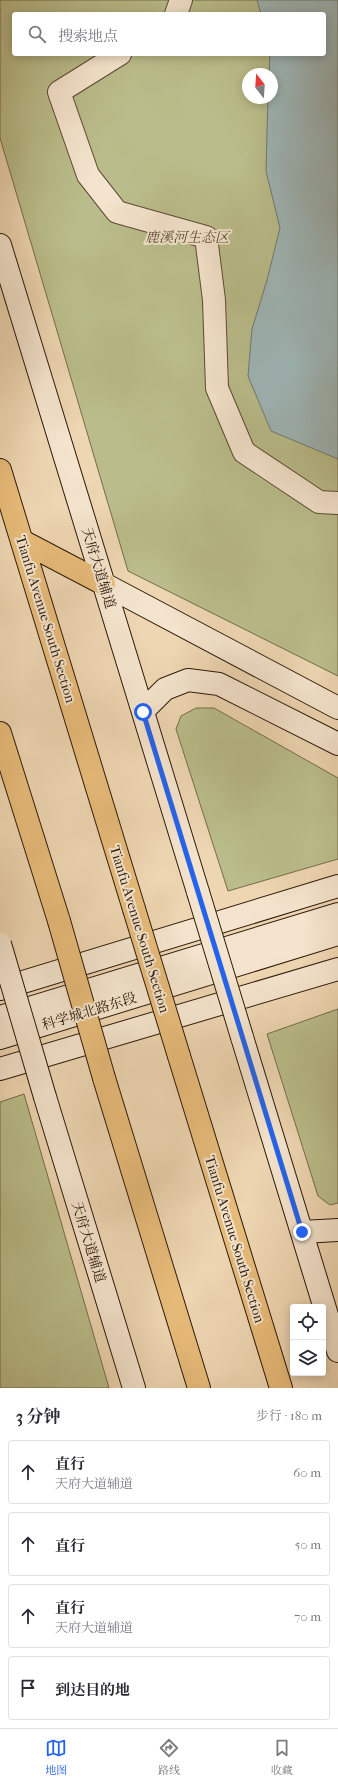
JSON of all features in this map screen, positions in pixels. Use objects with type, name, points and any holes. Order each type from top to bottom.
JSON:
[{"type":"highway","name":"Tianfu Avenue South Section","points":[[0,470],[281,1388]]},
{"type":"highway","points":[[22,541],[104,584]]},
{"type":"highway","points":[[0,733],[59,922],[104,1078],[199,1388]]},
{"type":"street","points":[[177,12],[181,0]]},
{"type":"street","points":[[117,56],[59,92],[88,175],[117,212],[206,237],[214,300],[217,388],[244,452],[319,502],[338,503]]},
{"type":"street","name":"天府大道辅道","points":[[0,245],[302,1232]]},
{"type":"street","points":[[104,584],[338,708]]},
{"type":"street","points":[[143,712],[165,689],[188,680],[220,684],[338,744]]},
{"type":"street","points":[[0,989],[338,886]]},
{"type":"street","name":"科学城北路东段","points":[[0,1017],[338,914]]},
{"type":"street","name":"科学城北路东段","points":[[0,1038],[338,934]]},
{"type":"street","name":"天府大道辅道","points":[[0,944],[134,1388]]},
{"type":"street","points":[[0,1069],[338,969]]},
{"type":"street","points":[[338,1230],[302,1232],[338,1348]]},
{"type":"green space","name":"鹿溪河生态区","points":[[0,0],[338,0],[338,676],[128,571],[0,138]]},
{"type":"green space","points":[[196,708],[214,708],[338,778],[338,859],[228,891],[176,729],[181,716]]},
{"type":"green space","points":[[338,1009],[338,1203],[330,1205],[318,1196],[267,1034]]},
{"type":"green space","points":[[24,1094],[109,1388],[0,1388],[0,1102]]},
{"type":"water","points":[[257,0],[338,0],[338,459],[271,431],[248,376],[252,329],[267,280],[280,228],[266,171],[268,104],[278,104],[278,68],[269,68],[270,56],[326,56],[326,12],[260,12]]},
{"type":"route","points":[[143,712],[302,1232]]}]
